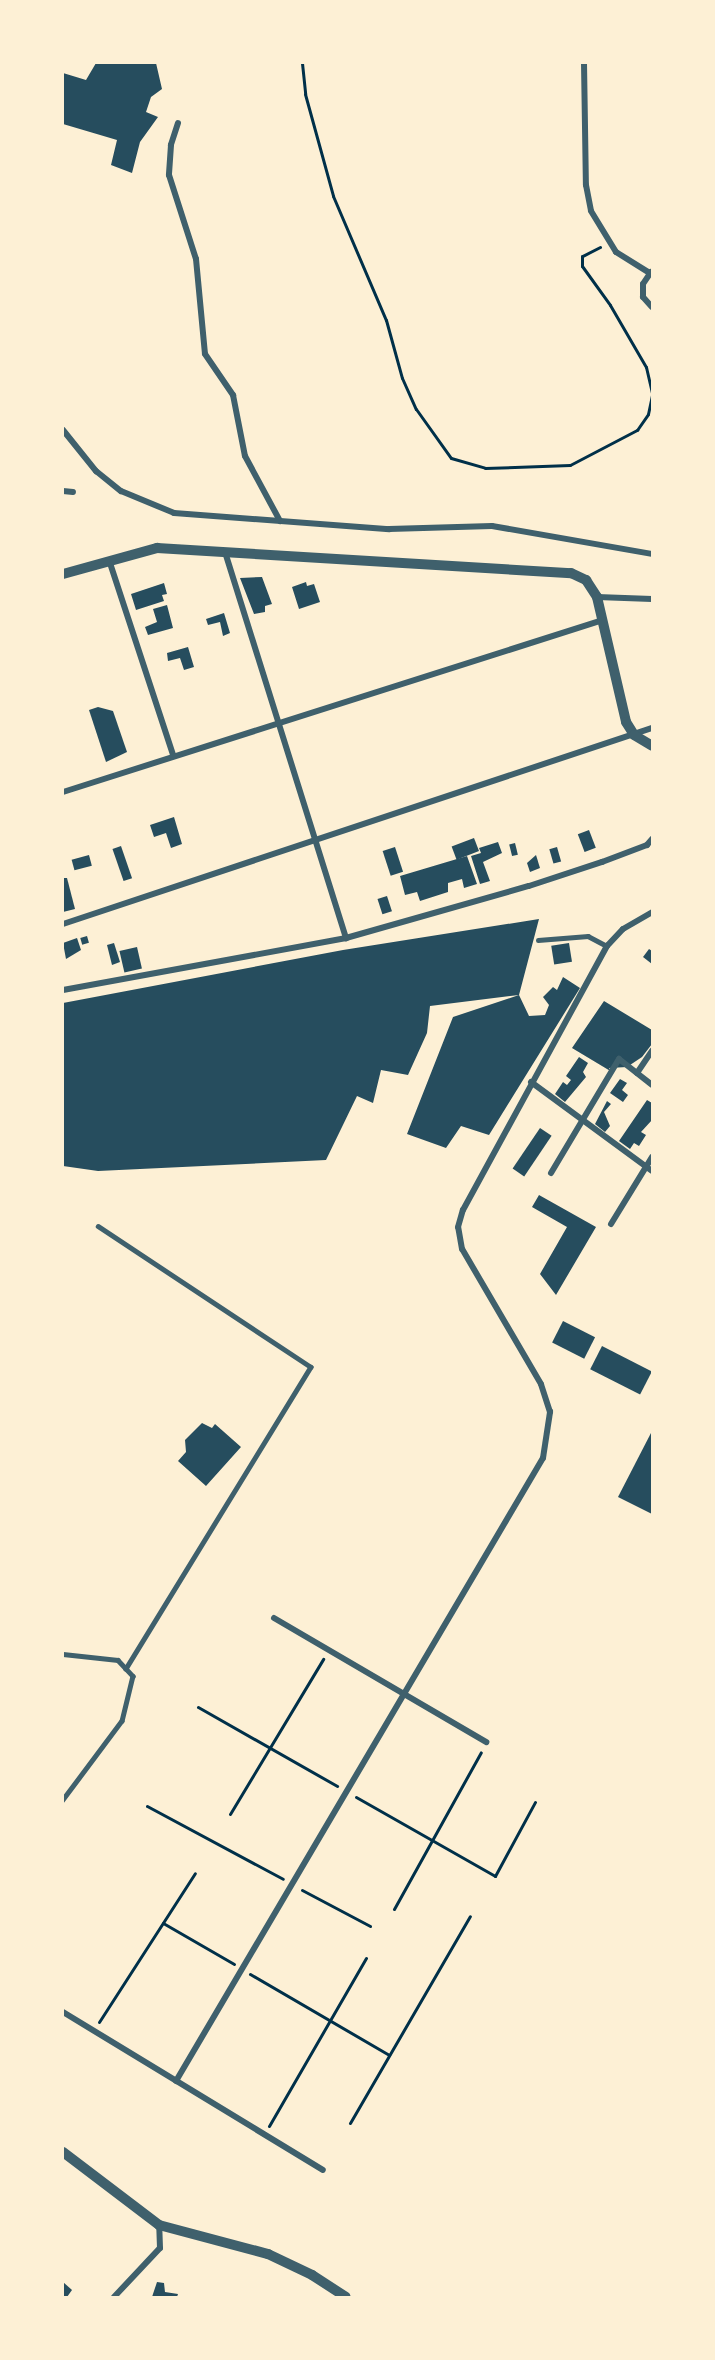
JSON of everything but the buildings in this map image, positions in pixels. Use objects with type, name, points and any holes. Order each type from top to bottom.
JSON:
[{"type":"street","points":[[584,63],[586,185],[591,211],[609,242],[632,264],[650,273],[643,284],[643,297],[652,307]]},
{"type":"street","points":[[178,123],[171,144],[169,175],[196,259],[205,354],[233,395],[245,456],[280,521]]},
{"type":"street","points":[[63,430],[96,471],[121,491],[150,506],[174,513],[388,530],[492,526],[652,554]]},
{"type":"street","points":[[63,492],[74,492]]},
{"type":"street","points":[[63,574],[157,548],[571,573],[586,580],[597,597],[626,723],[634,735],[652,747]]},
{"type":"street","points":[[225,552],[346,938]]},
{"type":"street","points":[[108,560],[173,755]]},
{"type":"street","points":[[597,597],[652,598]]},
{"type":"street","points":[[63,792],[173,755],[603,620]]},
{"type":"street","points":[[63,924],[316,842],[652,728]]},
{"type":"street","points":[[63,990],[346,938],[529,886],[602,862],[646,845],[652,839]]},
{"type":"street","points":[[176,2081],[543,1458],[549,1436],[550,1412],[541,1384],[462,1250],[458,1227],[463,1210],[607,946],[622,929],[652,912]]},
{"type":"street","points":[[637,1073],[652,1051]]},
{"type":"street","points":[[551,1173],[619,1059],[652,1085]]},
{"type":"street","points":[[531,1082],[649,1169]]},
{"type":"street","points":[[611,1224],[649,1169],[652,1157]]},
{"type":"street","points":[[274,1618],[486,1742]]},
{"type":"street","points":[[63,2013],[323,2169]]},
{"type":"street","points":[[63,2152],[159,2225],[268,2254],[312,2275],[346,2297]]},
{"type":"street","points":[[114,2297],[160,2248],[162,2238],[159,2225]]},
{"type":"lane","points":[[538,940],[588,936],[607,946]]},
{"type":"lane","points":[[98,1226],[311,1367],[126,1669]]},
{"type":"lane","points":[[63,1654],[118,1660],[133,1677],[122,1721],[63,1800]]},
{"type":"path","points":[[302,63],[305,94],[336,204],[386,320],[411,398],[452,458],[484,468],[570,465],[637,430],[648,414],[652,395],[645,367],[610,305],[582,266],[582,256],[609,242]]},
{"type":"path","points":[[230,1814],[329,1650]]},
{"type":"path","points":[[394,1909],[486,1742]]},
{"type":"path","points":[[495,1876],[535,1802]]},
{"type":"path","points":[[147,1806],[370,1926]]},
{"type":"path","points":[[93,2031],[195,1873]]},
{"type":"path","points":[[350,2123],[470,1916]]},
{"type":"path","points":[[163,1923],[389,2055]]},
{"type":"path","points":[[265,2134],[366,1958]]}]
